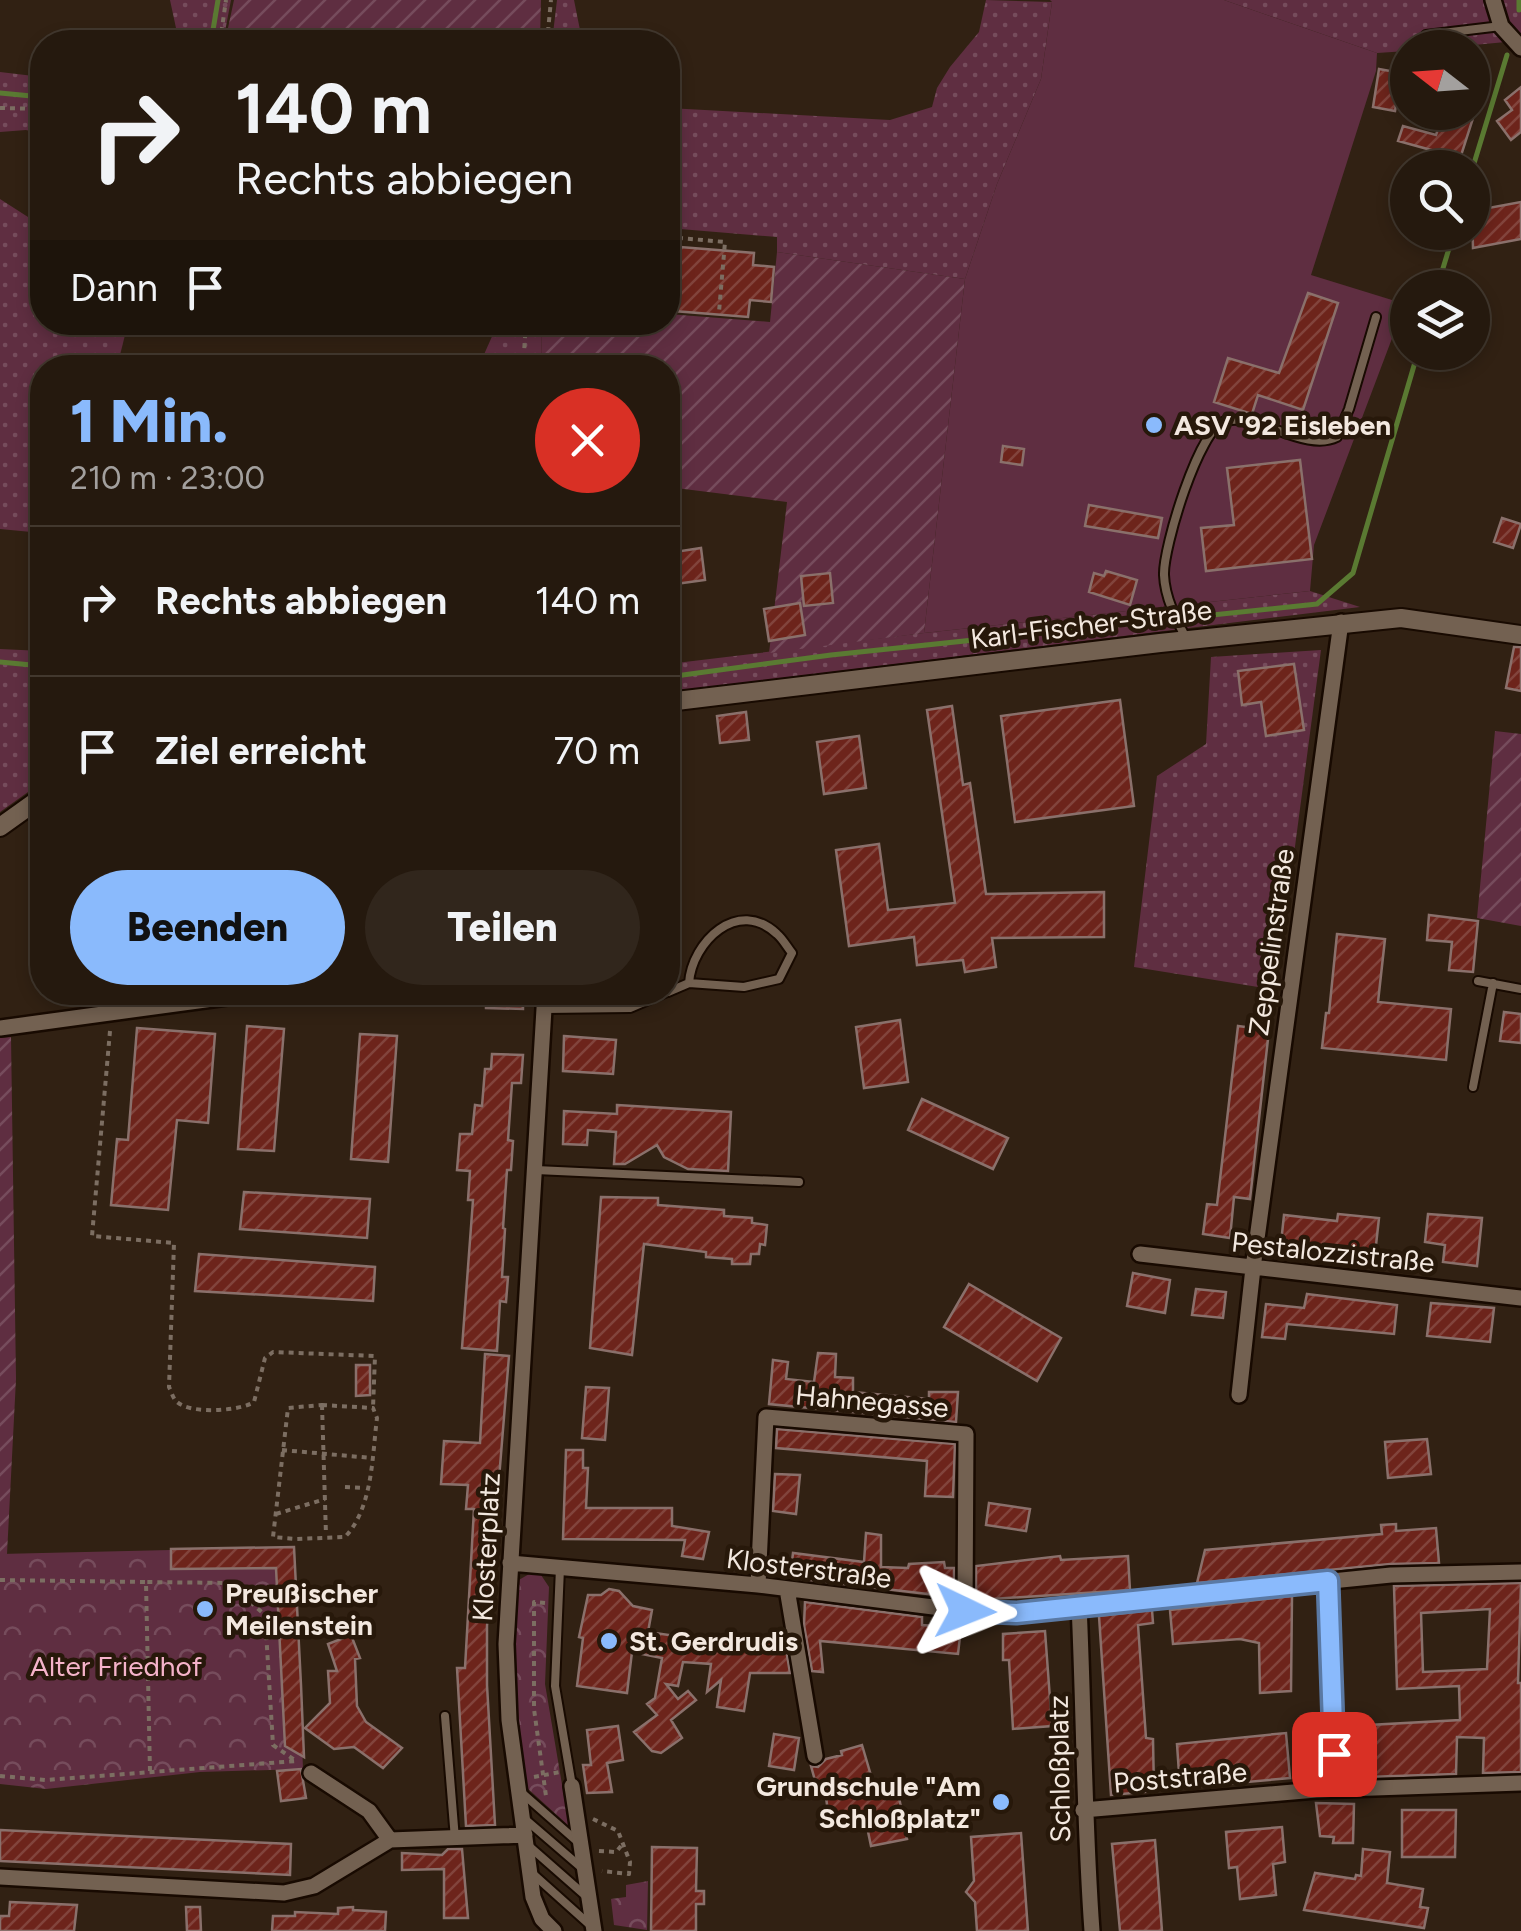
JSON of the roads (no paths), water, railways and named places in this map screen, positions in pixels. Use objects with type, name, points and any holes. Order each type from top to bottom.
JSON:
[{"type":"street","points":[[1493,0],[1502,27],[1521,47]]},
{"type":"street","name":"Karl-Fischer-Straße","points":[[680,700],[1184,633],[1401,618],[1521,635]]},
{"type":"street","name":"Zeppelinstraße","points":[[1240,1394],[1253,1268],[1341,622]]},
{"type":"street","points":[[0,826],[30,806]]},
{"type":"street","points":[[0,1028],[165,1005]]},
{"type":"street","name":"Klosterplatz","points":[[537,1912],[506,1682],[545,1005]]},
{"type":"street","name":"Pestalozzistraße","points":[[1140,1254],[1521,1298]]},
{"type":"street","name":"Hahnegasse","points":[[758,1586],[766,1418],[966,1434],[965,1611]]},
{"type":"street","name":"Klosterstraße","points":[[510,1563],[758,1586],[965,1611],[1016,1613],[1328,1581],[1444,1572],[1521,1572]]},
{"type":"street","points":[[787,1590],[815,1756]]},
{"type":"street","name":"Schloßplatz","points":[[1079,1605],[1083,1810],[1092,1931]]},
{"type":"street","points":[[311,1773],[369,1811],[390,1840]]},
{"type":"street","points":[[571,1778],[594,1930]]},
{"type":"street","name":"Poststraße","points":[[1083,1810],[1335,1789],[1521,1784]]},
{"type":"street","points":[[0,1877],[284,1892],[314,1886],[390,1840],[526,1840]]},
{"type":"street","points":[[537,1912],[554,1931]]},
{"type":"lane","points":[[1474,30],[1502,27]]},
{"type":"lane","points":[[1184,633],[1168,599],[1164,575],[1167,547],[1200,451],[1211,432],[1216,425],[1232,420],[1314,440],[1333,440],[1342,430],[1376,317]]},
{"type":"lane","points":[[680,986],[688,983],[744,986],[779,979],[792,953],[776,932],[752,920],[736,921],[706,937],[690,963],[688,983]]},
{"type":"lane","points":[[1478,981],[1521,989]]},
{"type":"lane","points":[[1474,1086],[1494,984]]},
{"type":"lane","points":[[594,1005],[637,1005]]},
{"type":"lane","points":[[535,1177],[798,1182]]},
{"type":"lane","points":[[560,1568],[555,1686],[571,1778]]},
{"type":"lane","points":[[1328,1581],[1335,1789]]},
{"type":"lane","points":[[445,1716],[456,1839]]},
{"type":"lane","points":[[517,1785],[584,1850]]},
{"type":"lane","points":[[522,1817],[587,1872]]},
{"type":"lane","points":[[526,1840],[592,1900]]},
{"type":"lane","points":[[529,1871],[594,1930]]},
{"type":"lane","name":"Klosterplatz","points":[[537,1912],[538,1931]]},
{"type":"waterway","points":[[213,30],[218,0]]},
{"type":"waterway","points":[[1519,0],[1519,10]]},
{"type":"waterway","points":[[1478,150],[1507,55]]},
{"type":"waterway","points":[[0,93],[30,96]]},
{"type":"waterway","points":[[1442,270],[1449,250]]},
{"type":"waterway","points":[[680,675],[831,655],[1317,604],[1353,573],[1413,370]]},
{"type":"waterway","points":[[0,662],[30,665]]},
{"type":"place","name":"ASV '92 Eisleben","points":[[1154,425]]},
{"type":"place","name":"Preußischer Meilenstein","points":[[205,1609]]},
{"type":"place","name":"St. Gerdrudis","points":[[609,1641]]},
{"type":"place","name":"Grundschule \"Am Schloßplatz\"","points":[[1001,1802]]},
{"type":"park label","name":"Alter Friedhof","points":[[116,1666]]}]
